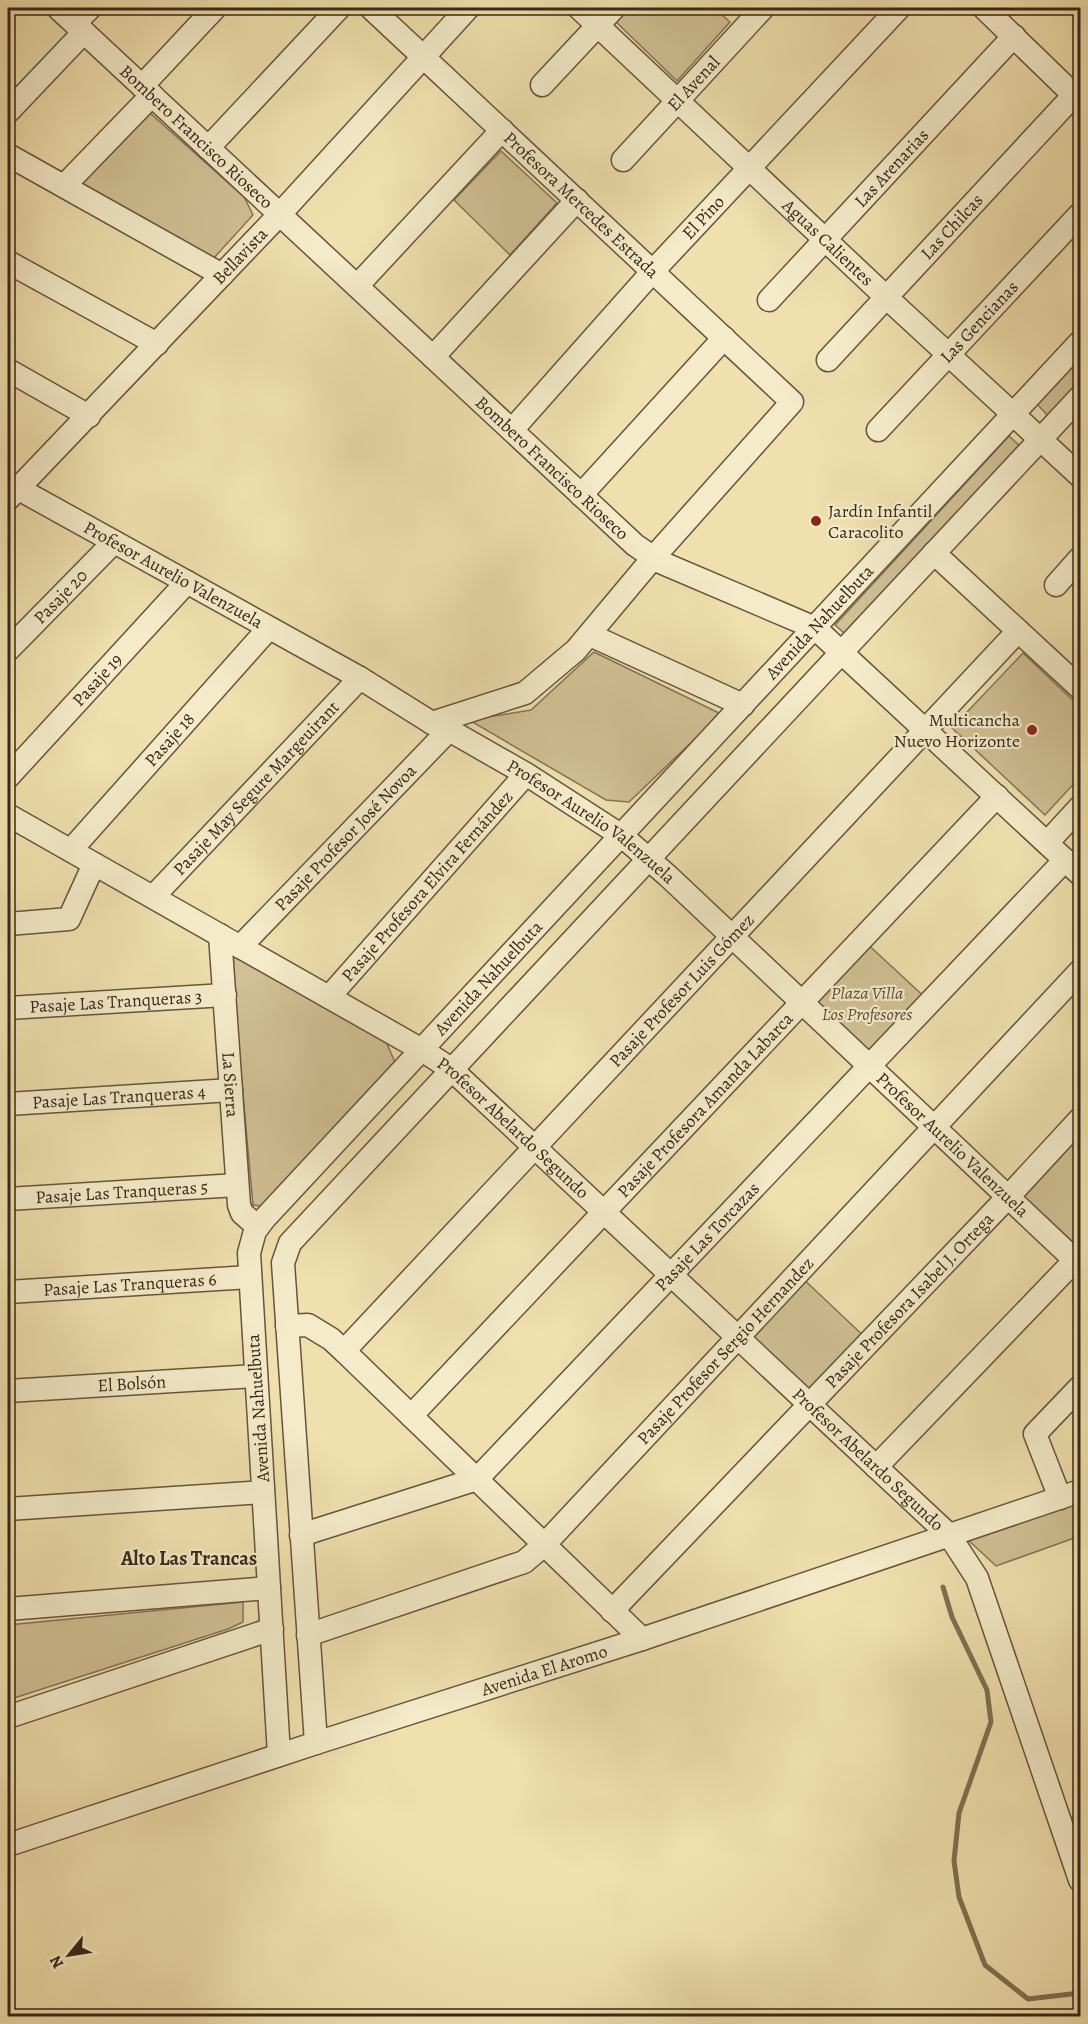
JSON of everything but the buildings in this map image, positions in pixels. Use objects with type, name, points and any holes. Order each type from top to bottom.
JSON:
[{"type":"street","name":"Bombero Francisco Rioseco","points":[[58,8],[83,21],[147,90],[635,545],[653,558],[815,628],[1073,867]]},
{"type":"street","points":[[64,186],[215,8]]},
{"type":"street","points":[[208,147],[339,8]]},
{"type":"street","name":"Profesora Mercedes Estrada","points":[[371,8],[792,402]]},
{"type":"street","name":"Bellavista","points":[[11,491],[89,416],[280,214],[468,8]]},
{"type":"street","name":"Aguas Calientes","points":[[579,8],[1080,476]]},
{"type":"street","points":[[542,85],[614,8]]},
{"type":"street","name":"El Avenal","points":[[622,160],[763,8]]},
{"type":"street","name":"El Pino","points":[[512,430],[749,166],[899,8]]},
{"type":"street","points":[[984,8],[1077,98]]},
{"type":"street","points":[[8,112],[83,21]]},
{"type":"street","name":"Las Arenarias","points":[[769,300],[1014,36]]},
{"type":"street","name":"Las Chilcas","points":[[828,360],[1077,98]]},
{"type":"street","points":[[357,286],[502,130]]},
{"type":"street","points":[[8,155],[222,275]]},
{"type":"street","points":[[433,357],[577,200]]},
{"type":"street","name":"Las Gencianas","points":[[878,430],[1080,214]]},
{"type":"street","points":[[8,262],[157,344]]},
{"type":"street","points":[[581,495],[724,338]]},
{"type":"street","name":"Avenida Nahuelbuta","points":[[279,1755],[249,1253],[258,1227],[1080,342]]},
{"type":"street","points":[[8,370],[89,416]]},
{"type":"street","name":"Avenida Nahuelbuta","points":[[316,1743],[283,1263],[290,1243],[1080,397]]},
{"type":"street","name":"Pasaje Profesor José Novoa","points":[[240,947],[441,726],[525,693],[576,650],[653,558],[792,402]]},
{"type":"street","name":"Profesor Aurelio Valenzuela","points":[[11,491],[114,542],[360,678],[526,774],[622,836],[1008,1197],[1079,1260]]},
{"type":"street","name":"Pasaje 20","points":[[8,650],[114,542]]},
{"type":"street","points":[[934,553],[1080,688]]},
{"type":"street","points":[[1056,585],[1080,558]]},
{"type":"street","name":"Pasaje 19","points":[[8,777],[187,582]]},
{"type":"street","name":"Pasaje 18","points":[[71,850],[269,628]]},
{"type":"street","name":"Pasaje Profesor Luis Gómez","points":[[344,1351],[1018,631]]},
{"type":"street","points":[[590,635],[743,705]]},
{"type":"street","name":"Pasaje May Segure Margeuirant","points":[[153,897],[360,678]]},
{"type":"street","name":"Pasaje Profesora Elvira Fernández","points":[[329,997],[526,774]]},
{"type":"street","name":"Pasaje Profesora Amanda Labarca","points":[[411,1416],[997,795]]},
{"type":"street","points":[[1047,843],[1080,807]]},
{"type":"street","name":"Profesor Abelardo Segundo","points":[[8,815],[422,1050],[451,1070],[949,1535],[977,1578],[1080,1880]]},
{"type":"street","points":[[8,924],[69,919],[94,864]]},
{"type":"street","name":"Pasaje Las Torcazas","points":[[302,1534],[477,1479],[869,1066],[1073,867]]},
{"type":"street","name":"La Sierra","points":[[220,935],[239,1205],[242,1213],[258,1227]]},
{"type":"street","name":"Pasaje Profesor Sergio Hernandez","points":[[308,1635],[524,1562],[544,1545],[1080,971]]},
{"type":"street","name":"Pasaje Las Tranqueras 3","points":[[8,1008],[225,995]]},
{"type":"street","name":"Pasaje Las Tranqueras 4","points":[[8,1104],[231,1090]]},
{"type":"street","name":"Pasaje Profesora Isabel J. Ortega","points":[[612,1611],[1080,1119]]},
{"type":"street","name":"Pasaje Las Tranqueras 5","points":[[8,1199],[237,1185]]},
{"type":"street","points":[[876,1467],[1079,1260]]},
{"type":"street","name":"Pasaje Las Tranqueras 6","points":[[8,1292],[250,1277]]},
{"type":"street","points":[[287,1326],[308,1324],[331,1339],[642,1640]]},
{"type":"street","name":"El Bolsón","points":[[8,1392],[256,1376]]},
{"type":"street","points":[[1070,1495],[1035,1434],[1080,1388]]},
{"type":"street","points":[[8,1509],[263,1492]]},
{"type":"street","name":"Avenida El Aromo","points":[[8,1845],[316,1743],[642,1640],[1070,1495]]},
{"type":"street","points":[[8,1609],[269,1588]]},
{"type":"street","points":[[8,1717],[272,1629]]},
{"type":"green space","points":[[623,8],[714,8],[730,22],[677,81],[612,18]]},
{"type":"green space","points":[[150,113],[244,197],[253,215],[213,259],[92,192],[81,182]]},
{"type":"green space","points":[[501,151],[557,203],[510,255],[454,200]]},
{"type":"green space","points":[[1080,358],[1080,381],[1048,416],[1037,404]]},
{"type":"green space","points":[[1009,436],[1020,446],[844,633],[835,625]]},
{"type":"green space","points":[[594,652],[721,714],[629,802],[606,800],[469,720],[531,710]]},
{"type":"green space","points":[[1023,653],[1080,707],[1080,777],[1045,815],[952,728]]},
{"type":"green space","name":"Plaza Villa Los Profesores","points":[[862,939],[930,1002],[869,1066],[802,1002]]},
{"type":"green space","points":[[232,955],[386,1042],[395,1062],[261,1206],[253,1205]]},
{"type":"green space","points":[[1067,1134],[1080,1146],[1080,1255],[1008,1197]]},
{"type":"green space","points":[[798,1274],[870,1342],[809,1405],[738,1338]]},
{"type":"green space","points":[[1080,1499],[1080,1536],[996,1566],[966,1538]]},
{"type":"green space","points":[[243,1602],[243,1622],[228,1629],[8,1700],[8,1625]]},
{"type":"waterway","points":[[943,1587],[952,1617],[987,1690],[991,1722],[959,1813],[954,1861],[959,1897],[985,1965],[1028,1999],[1080,1993]]},
{"type":"place","name":"Jardín Infantil Caracolito","points":[[816,521]]},
{"type":"place","name":"Multicancha Nuevo Horizonte","points":[[1032,730]]},
{"type":"district","name":"Alto Las Trancas","points":[[189,1558]]}]
